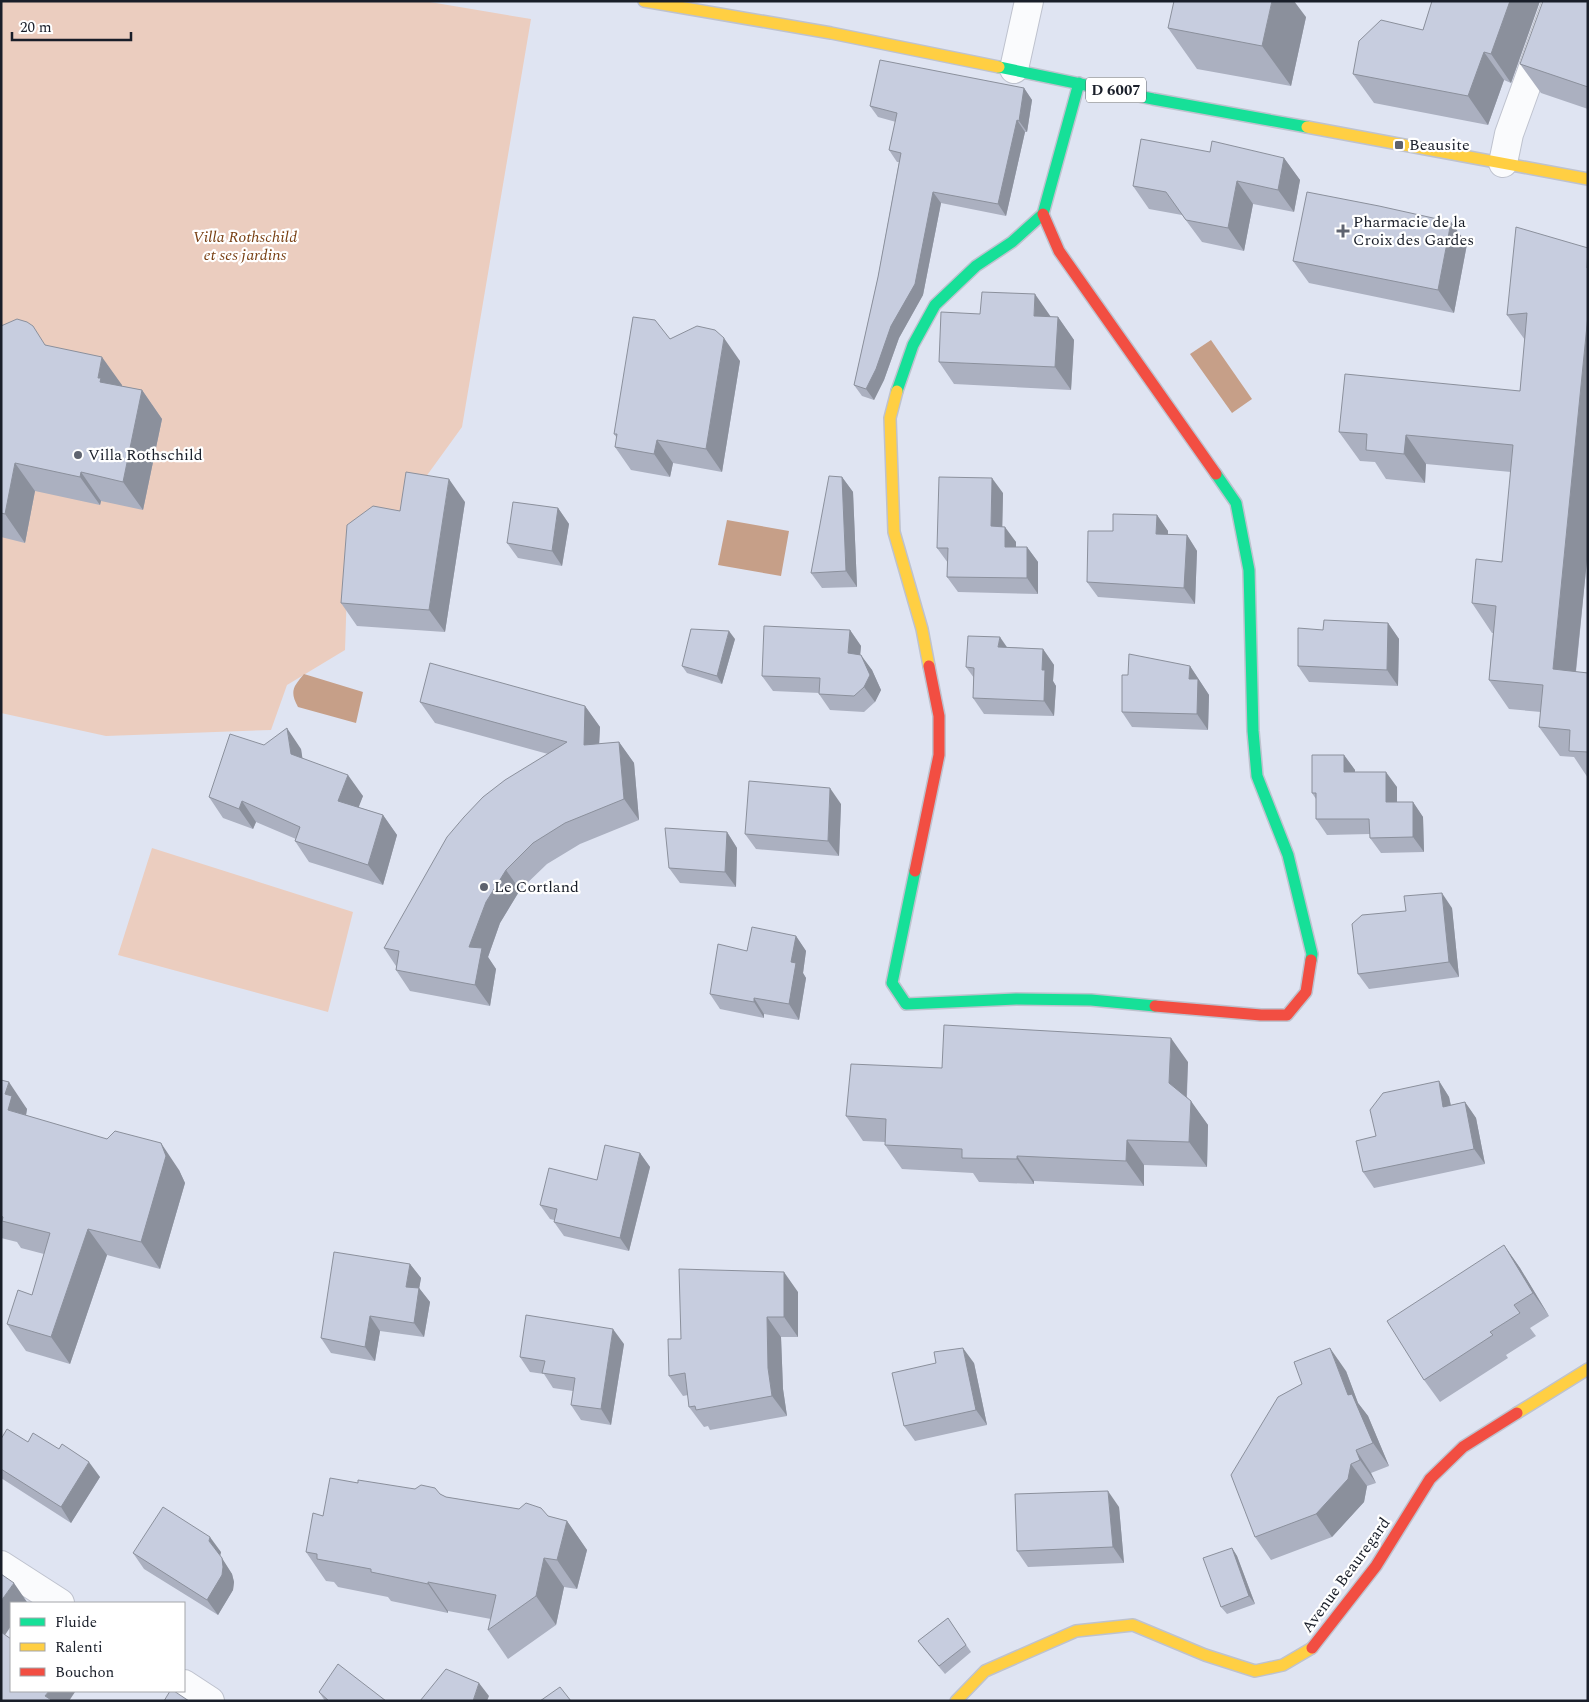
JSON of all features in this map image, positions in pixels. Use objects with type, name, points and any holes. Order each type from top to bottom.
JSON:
[{"type":"street","name":"D 6007","points":[[644,1],[830,33],[1308,128],[1588,179]]},
{"type":"street","points":[[1014,69],[1029,1]]},
{"type":"street","points":[[1503,163],[1510,134],[1557,1]]},
{"type":"street","points":[[1043,214],[1059,251],[1236,502],[1249,570],[1253,731],[1257,776],[1288,855],[1312,954],[1306,992],[1287,1015],[1261,1015],[1091,1000],[1016,999],[906,1004],[892,983],[939,755],[939,716],[922,629],[894,532],[890,418],[895,396],[913,345],[935,305],[976,266],[1012,242],[1043,214],[1079,83]]},
{"type":"street","name":"Avenue Beauregard","points":[[956,1701],[984,1671],[1076,1631],[1133,1625],[1205,1655],[1255,1671],[1282,1665],[1314,1646],[1376,1566],[1430,1479],[1464,1447],[1588,1369]]},
{"type":"street","points":[[1,1565],[58,1602]]},
{"type":"street","points":[[185,1685],[210,1701]]},
{"type":"green space","name":"Villa Rothschild et ses jardins","points":[[1,1],[424,1],[531,19],[462,427],[399,514],[349,529],[345,650],[287,685],[271,730],[106,736],[1,713]]},
{"type":"green space","points":[[152,848],[353,912],[328,1012],[118,955]]},
{"type":"shaded area","points":[[1211,340],[1252,399],[1232,413],[1190,354]]},
{"type":"shaded area","points":[[727,520],[789,531],[781,576],[718,565]]},
{"type":"shaded area","points":[[304,674],[363,692],[356,723],[298,707],[293,693]]},
{"type":"building","points":[[1174,1],[1272,1],[1262,46],[1168,28]]},
{"type":"building","points":[[1432,1],[1510,1],[1491,54],[1484,52],[1468,96],[1353,74],[1359,41],[1381,20],[1423,30]]},
{"type":"building","points":[[1543,1],[1588,1],[1588,87],[1520,64]]},
{"type":"building","points":[[880,60],[1024,88],[1019,121],[1017,120],[998,204],[933,192],[915,284],[891,326],[876,369],[866,389],[854,385],[878,277],[901,153],[889,150],[897,113],[870,106]]},
{"type":"building","points":[[1141,139],[1210,152],[1212,141],[1284,158],[1278,190],[1237,181],[1228,228],[1186,220],[1166,192],[1133,186]]},
{"type":"building","points":[[1307,192],[1451,222],[1438,290],[1293,261]]},
{"type":"building","points":[[1516,227],[1588,248],[1588,315],[1553,669],[1588,673],[1588,752],[1569,751],[1570,730],[1539,727],[1543,685],[1489,680],[1496,606],[1472,603],[1476,559],[1502,562],[1513,445],[1406,435],[1404,454],[1366,450],[1367,434],[1339,432],[1345,374],[1520,391],[1527,313],[1507,315]]},
{"type":"building","points":[[982,292],[1035,294],[1034,316],[1058,317],[1055,367],[939,362],[941,312],[980,314]]},
{"type":"building","points":[[633,317],[655,320],[670,339],[697,326],[715,330],[724,338],[706,449],[657,440],[654,454],[615,447],[617,434],[614,434]]},
{"type":"building","name":"Villa Rothschild","points":[[17,319],[33,326],[45,345],[102,357],[98,378],[101,378],[100,382],[142,390],[123,482],[81,472],[80,477],[15,463],[5,514],[1,513],[1,326]]},
{"type":"building","points":[[406,472],[449,479],[429,610],[341,603],[347,525],[373,506],[400,511]]},
{"type":"building","points":[[829,476],[842,477],[846,571],[811,573]]},
{"type":"building","points":[[939,477],[992,478],[991,526],[1005,527],[1005,547],[1027,547],[1027,578],[947,577],[948,548],[937,548]]},
{"type":"building","points":[[513,502],[558,508],[552,551],[507,543]]},
{"type":"building","points":[[1113,514],[1157,515],[1156,534],[1187,535],[1184,588],[1087,582],[1088,531],[1113,531]]},
{"type":"building","points":[[1324,620],[1388,623],[1387,670],[1298,666],[1298,628],[1323,630]]},
{"type":"building","points":[[764,626],[850,630],[848,653],[861,655],[870,675],[864,687],[854,696],[819,694],[820,678],[762,676]]},
{"type":"building","points":[[691,629],[729,631],[717,676],[682,666]]},
{"type":"building","points":[[968,636],[1000,637],[998,647],[1043,649],[1042,670],[1045,670],[1044,701],[973,698],[974,668],[966,667]]},
{"type":"building","points":[[1129,654],[1190,666],[1189,679],[1198,679],[1197,714],[1122,712],[1122,675],[1128,675]]},
{"type":"building","points":[[430,663],[585,706],[584,745],[619,742],[624,799],[565,823],[533,843],[506,870],[486,902],[469,947],[482,948],[475,985],[396,970],[399,951],[384,948],[447,837],[464,817],[483,797],[505,780],[567,742],[420,702]]},
{"type":"building","points":[[287,728],[291,754],[348,775],[338,801],[383,815],[368,865],[295,841],[300,827],[242,801],[239,809],[209,797],[230,734],[264,745]]},
{"type":"building","points":[[1312,755],[1344,755],[1344,772],[1386,772],[1386,802],[1413,802],[1413,837],[1370,838],[1369,819],[1316,819],[1316,793],[1312,793]]},
{"type":"building","points":[[749,781],[830,788],[828,841],[745,834]]},
{"type":"building","points":[[665,828],[727,832],[725,872],[669,868]]},
{"type":"building","points":[[1442,893],[1449,962],[1358,974],[1352,924],[1362,915],[1406,911],[1404,896]]},
{"type":"building","points":[[752,927],[796,936],[791,962],[796,963],[789,1004],[754,998],[754,1002],[710,994],[718,944],[747,951]]},
{"type":"building","points":[[944,1025],[1171,1038],[1169,1083],[1191,1101],[1189,1142],[1127,1140],[1126,1161],[1017,1156],[1017,1159],[962,1158],[962,1149],[885,1145],[886,1119],[846,1116],[851,1064],[942,1068]]},
{"type":"building","points":[[1,1080],[9,1082],[5,1094],[12,1096],[8,1110],[107,1139],[115,1131],[161,1143],[166,1156],[141,1242],[88,1229],[51,1337],[7,1324],[18,1290],[32,1295],[50,1233],[2,1221]]},
{"type":"building","points":[[1439,1081],[1443,1107],[1465,1102],[1474,1149],[1363,1172],[1356,1141],[1376,1136],[1370,1110],[1383,1093]]},
{"type":"building","points":[[605,1145],[640,1153],[620,1238],[554,1222],[557,1209],[540,1205],[549,1168],[597,1180]]},
{"type":"building","points":[[1504,1245],[1533,1293],[1514,1305],[1520,1313],[1490,1332],[1493,1335],[1424,1380],[1387,1321]]},
{"type":"building","points":[[334,1252],[410,1264],[406,1287],[419,1288],[414,1323],[370,1316],[365,1347],[321,1338]]},
{"type":"building","points":[[679,1269],[784,1272],[784,1317],[767,1317],[768,1368],[772,1396],[696,1410],[695,1406],[689,1407],[685,1373],[669,1376],[668,1339],[681,1339]]},
{"type":"building","points":[[526,1315],[613,1329],[601,1409],[571,1405],[575,1378],[542,1373],[545,1361],[520,1357]]},
{"type":"building","points":[[963,1348],[976,1410],[904,1426],[892,1373],[936,1363],[934,1352]]},
{"type":"building","points":[[1330,1348],[1348,1395],[1352,1394],[1373,1443],[1356,1450],[1360,1460],[1351,1464],[1348,1479],[1316,1514],[1255,1537],[1231,1475],[1278,1397],[1302,1384],[1294,1362]]},
{"type":"building","points":[[7,1429],[28,1442],[33,1433],[59,1449],[62,1444],[89,1462],[61,1507],[1,1469],[1,1439]]},
{"type":"building","points":[[330,1478],[358,1483],[358,1480],[415,1489],[421,1485],[435,1488],[446,1497],[519,1509],[526,1503],[541,1508],[548,1516],[567,1521],[557,1560],[544,1558],[536,1596],[488,1630],[496,1595],[371,1572],[371,1569],[317,1559],[317,1554],[306,1552],[313,1513],[323,1516]]},
{"type":"building","points":[[1108,1491],[1113,1547],[1017,1551],[1015,1494]]},
{"type":"building","points":[[163,1507],[210,1537],[209,1541],[222,1558],[222,1575],[207,1600],[133,1553]]},
{"type":"building","points":[[1232,1548],[1249,1596],[1221,1607],[1203,1558]]},
{"type":"building","points":[[1,1574],[14,1583],[1,1601]]},
{"type":"building","points":[[948,1618],[966,1645],[939,1666],[918,1641]]},
{"type":"building","points":[[1,1632],[10,1638],[10,1692],[48,1692],[45,1696],[53,1701],[1,1701]]},
{"type":"building","points":[[338,1664],[386,1701],[329,1701],[319,1692]]},
{"type":"building","points":[[446,1669],[479,1683],[473,1701],[420,1701]]},
{"type":"building","points":[[560,1687],[571,1701],[540,1701]]},
{"type":"building","points":[[169,1692],[176,1692],[189,1701],[164,1701]]},
{"type":"traffic: fast","points":[[999,67],[1153,99],[1307,127]]},
{"type":"traffic: fast","points":[[897,391],[913,345],[935,305],[976,266],[1012,242],[1043,214],[1079,83]]},
{"type":"traffic: fast","points":[[1216,474],[1236,503],[1249,570],[1253,731],[1257,776],[1288,855],[1312,954],[1311,960]]},
{"type":"traffic: fast","points":[[915,871],[892,983],[906,1004],[1016,999],[1091,1000],[1155,1006]]},
{"type":"traffic: slow","points":[[644,1],[831,33],[999,67]]},
{"type":"traffic: slow","points":[[1307,127],[1588,179]]},
{"type":"traffic: slow","points":[[897,391],[890,418],[894,532],[922,629],[929,666]]},
{"type":"traffic: slow","points":[[1517,1413],[1588,1369]]},
{"type":"traffic: slow","points":[[956,1701],[985,1671],[1076,1631],[1133,1625],[1205,1655],[1255,1671],[1283,1665],[1312,1648]]},
{"type":"traffic: jam","points":[[1043,214],[1059,251],[1216,474]]},
{"type":"traffic: jam","points":[[915,871],[939,755],[939,716],[929,666]]},
{"type":"traffic: jam","points":[[1155,1006],[1261,1015],[1287,1015],[1306,992],[1311,960]]},
{"type":"traffic: jam","points":[[1312,1648],[1376,1566],[1430,1479],[1463,1447],[1517,1413]]},
{"type":"place","name":"Beausite","points":[[1399,145]]},
{"type":"place","name":"Pharmacie de la Croix des Gardes","points":[[1343,231]]},
{"type":"place","name":"Villa Rothschild","points":[[78,455]]},
{"type":"place","name":"Le Cortland","points":[[484,887]]}]
